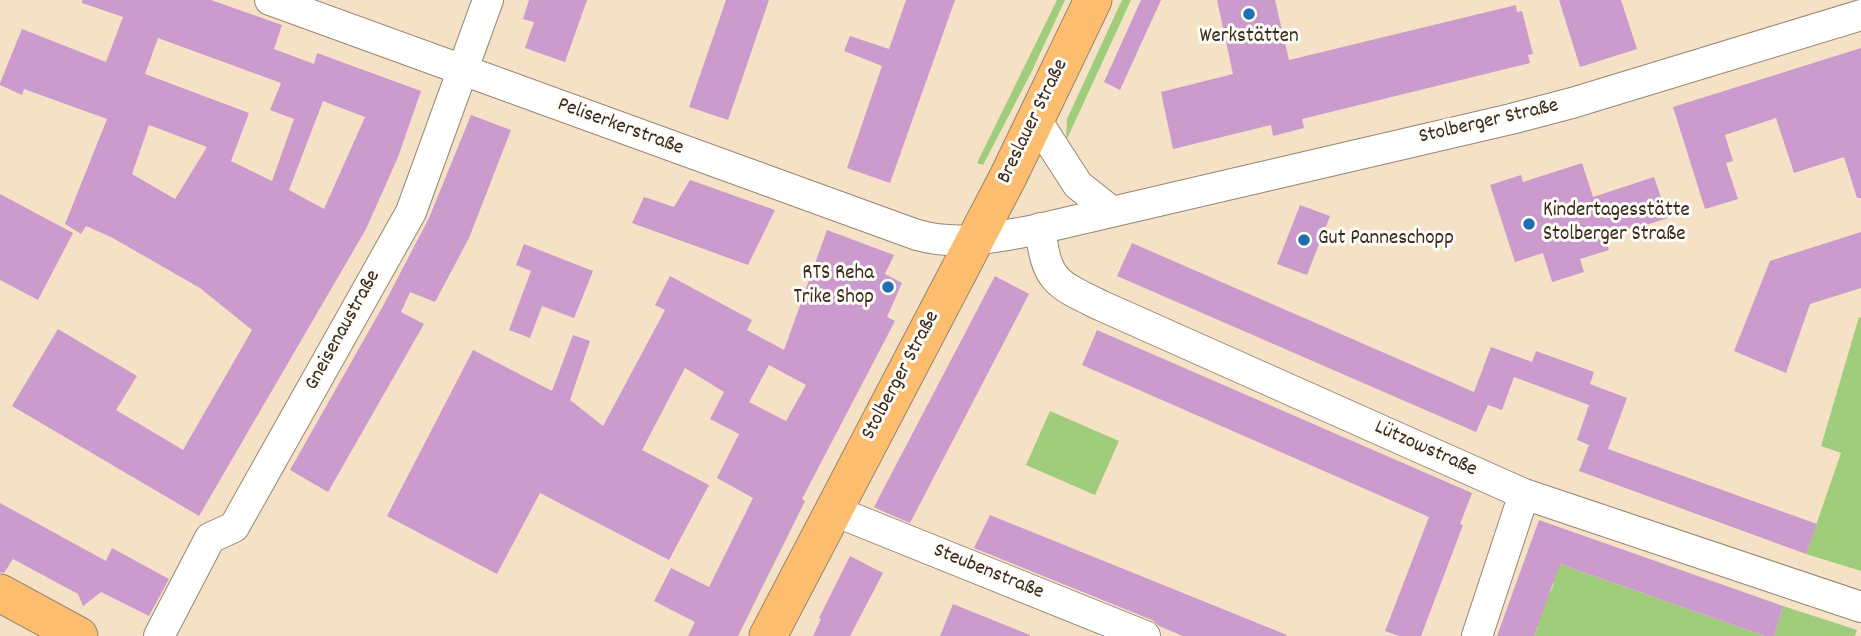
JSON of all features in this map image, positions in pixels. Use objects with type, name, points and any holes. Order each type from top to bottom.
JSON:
[{"type":"main road","name":"Breslauer Straße","points":[[972,242],[1036,120],[1093,0]]},
{"type":"main road","name":"Stolberger Straße","points":[[768,636],[972,242]]},
{"type":"main road","points":[[0,593],[79,636]]},
{"type":"street","name":"Peliserkerstraße","points":[[270,0],[917,235],[930,239],[972,242]]},
{"type":"street","name":"Gneisenaustraße","points":[[159,636],[210,538],[234,527],[411,212],[488,0]]},
{"type":"street","name":"Stolberger Straße","points":[[972,242],[1572,103],[1861,15]]},
{"type":"street","points":[[1036,120],[1078,185],[1111,211]]},
{"type":"street","name":"Lützowstraße","points":[[1040,228],[1044,257],[1051,274],[1063,288],[1524,494],[1861,607]]},
{"type":"street","points":[[1477,636],[1524,494]]},
{"type":"street","name":"Steubenstraße","points":[[832,510],[1144,636]]},
{"type":"green space","points":[[1057,0],[1065,0],[1031,73],[983,165],[977,163]]},
{"type":"green space","points":[[1122,0],[1131,0],[1066,141],[1067,119]]},
{"type":"green space","points":[[1859,317],[1861,571],[1806,554],[1841,453],[1821,446]]},
{"type":"green space","points":[[1050,411],[1119,441],[1095,495],[1026,465]]},
{"type":"green space","points":[[1557,563],[1765,636],[1534,636],[1538,626],[1534,625],[1546,592],[1550,593],[1554,583],[1550,582]]},
{"type":"green space","points":[[1783,606],[1857,630],[1855,636],[1774,636]]},
{"type":"building","points":[[82,0],[211,0],[282,25],[274,49],[314,64],[317,53],[421,91],[398,157],[366,229],[199,516],[12,406],[58,329],[137,376],[116,410],[183,450],[252,330],[200,288],[111,237],[86,226],[81,234],[65,224],[107,119],[24,89],[22,95],[0,83],[22,29],[106,62],[123,17],[82,3]],"holes":[[[158,38],[281,83],[270,110],[294,119],[272,181],[231,161],[249,113],[145,74]],[[323,101],[365,117],[324,209],[289,190]],[[149,125],[207,147],[175,199],[132,174]]]},
{"type":"building","points":[[529,0],[587,0],[565,62],[525,48],[534,22],[523,19]]},
{"type":"building","points":[[726,0],[769,0],[728,120],[689,107]]},
{"type":"building","points":[[906,0],[955,0],[890,183],[847,168],[882,66],[844,51],[850,36],[889,49]]},
{"type":"building","points":[[1141,0],[1161,0],[1120,90],[1104,82]]},
{"type":"building","points":[[1217,0],[1275,0],[1289,60],[1516,5],[1517,12],[1522,11],[1533,54],[1528,55],[1530,63],[1302,119],[1304,128],[1273,136],[1271,125],[1173,149],[1161,92],[1233,74]]},
{"type":"building","points":[[1559,0],[1621,0],[1637,49],[1580,67]]},
{"type":"building","points":[[1861,48],[1861,198],[1857,198],[1844,157],[1794,173],[1776,118],[1725,135],[1733,161],[1726,163],[1738,199],[1705,209],[1673,107]]},
{"type":"building","points":[[471,115],[511,130],[469,238],[435,302],[410,292],[401,312],[424,324],[328,492],[290,470],[383,306],[429,218]]},
{"type":"building","points":[[1582,163],[1593,197],[1654,177],[1668,218],[1605,238],[1609,250],[1580,259],[1584,272],[1552,282],[1543,253],[1515,262],[1490,185],[1521,175],[1523,182]]},
{"type":"building","points":[[690,180],[775,210],[748,265],[632,223],[644,197],[674,207]]},
{"type":"building","points":[[0,194],[73,233],[38,300],[0,280]]},
{"type":"building","name":"Gut Panneschopp","points":[[1300,205],[1330,216],[1307,275],[1277,264]]},
{"type":"building","points":[[827,230],[894,255],[885,274],[902,283],[887,317],[895,321],[802,499],[805,501],[738,636],[688,636],[695,622],[654,601],[671,568],[709,587],[753,498],[717,478],[739,434],[710,419],[724,392],[685,368],[642,450],[709,485],[669,560],[540,493],[497,574],[387,516],[473,350],[552,391],[573,335],[590,341],[570,400],[603,426],[665,310],[655,305],[670,276],[752,320],[747,330],[784,350]],"holes":[[[769,365],[806,385],[786,421],[749,402]]]},
{"type":"building","points":[[1861,232],[1861,288],[1810,304],[1786,373],[1734,351],[1770,261]]},
{"type":"building","points":[[1132,243],[1474,392],[1491,347],[1532,362],[1536,351],[1594,372],[1590,384],[1627,398],[1608,449],[1817,524],[1806,554],[1579,471],[1589,445],[1577,440],[1589,405],[1514,377],[1502,410],[1488,405],[1476,432],[1117,276]]},
{"type":"building","points":[[524,244],[593,271],[574,318],[542,306],[530,338],[509,330],[531,271],[516,265]]},
{"type":"building","points":[[995,276],[1029,294],[910,523],[874,507]]},
{"type":"building","points":[[1097,330],[1472,493],[1460,524],[1463,525],[1421,636],[1399,636],[1385,631],[1429,517],[1082,365]]},
{"type":"building","points":[[0,503],[106,561],[112,548],[169,579],[149,616],[101,592],[83,606],[78,594],[13,559],[4,573],[0,572]]},
{"type":"building","points":[[990,515],[1287,635],[1183,636],[1159,626],[1152,620],[974,548]]},
{"type":"building","points":[[1539,520],[1783,606],[1774,636],[1765,636],[1560,564],[1534,636],[1497,636]]},
{"type":"building","points":[[850,556],[883,573],[850,636],[813,636],[821,619],[819,618]]},
{"type":"building","points":[[953,604],[1030,635],[1030,636],[940,636]]},
{"type":"place","name":"Werkstätten","points":[[1249,14]]},
{"type":"place","name":"Kindertagesstätte Stolberger Straße","points":[[1529,224]]},
{"type":"place","name":"Gut Panneschopp","points":[[1304,240]]},
{"type":"place","name":"RTS Reha Trike Shop","points":[[888,287]]}]
